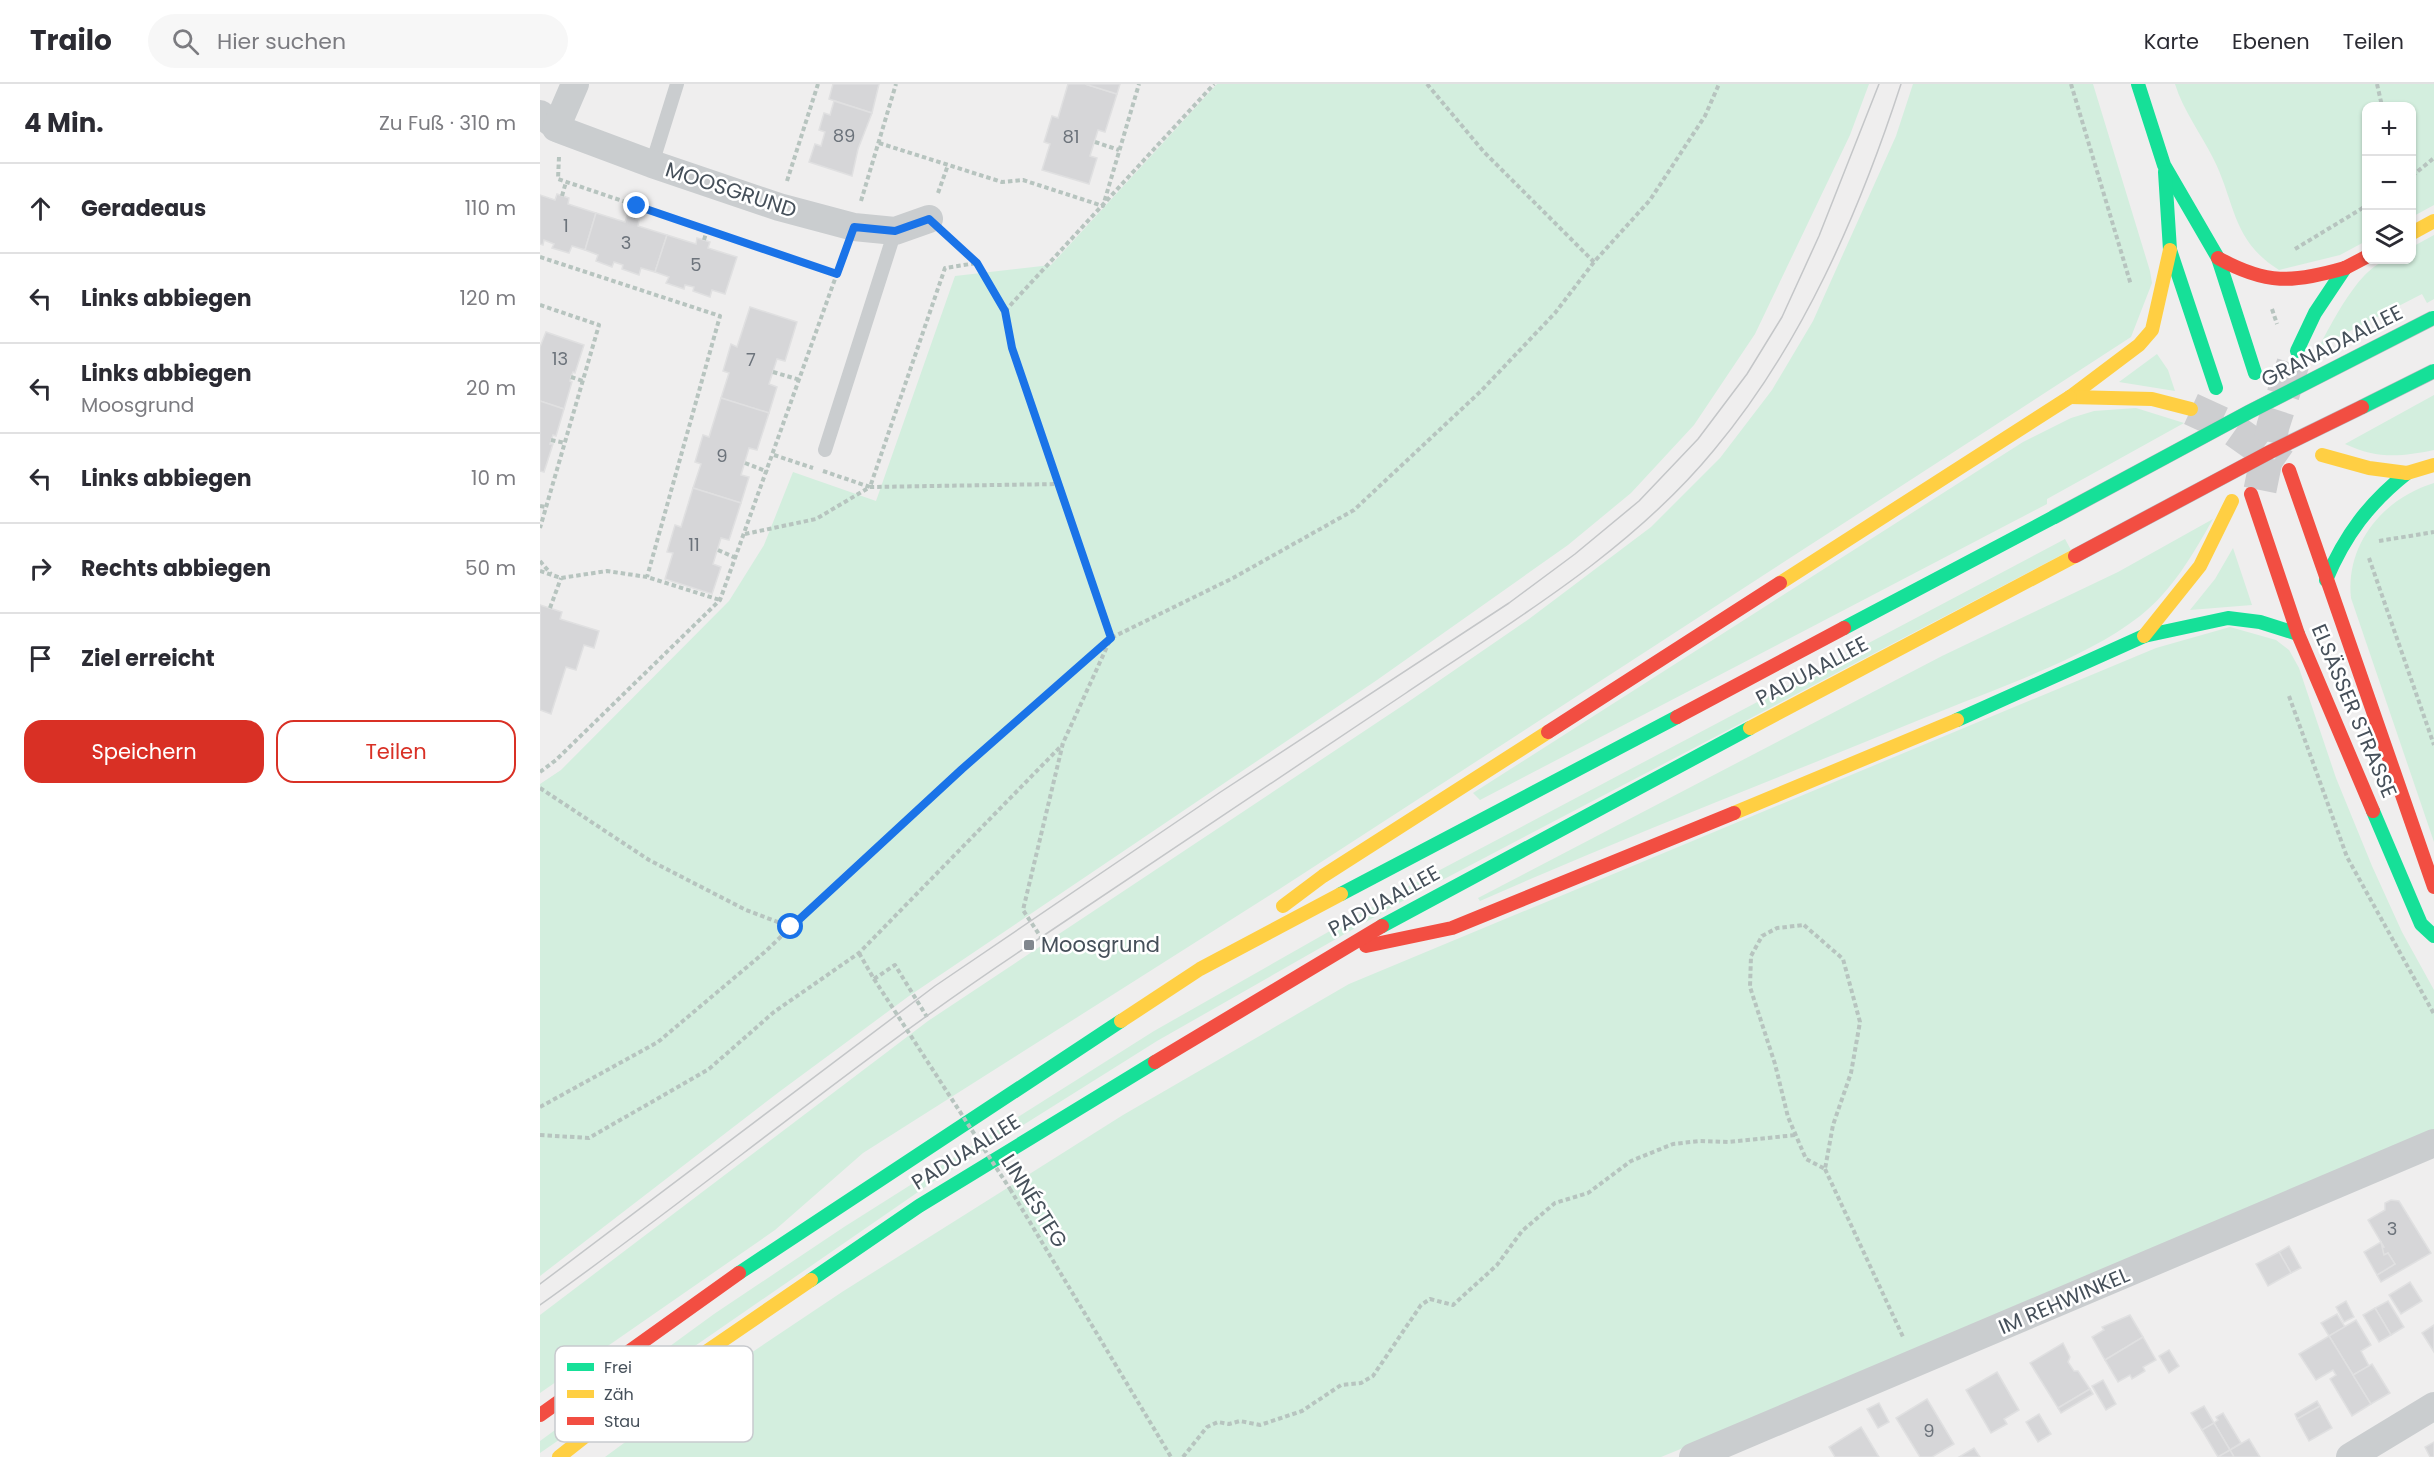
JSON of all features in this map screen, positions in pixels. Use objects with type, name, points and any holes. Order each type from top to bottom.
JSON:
[{"type":"main road","points":[[2138,84],[2164,165],[2218,258],[2255,373]]},
{"type":"main road","points":[[2164,165],[2170,250],[2216,388]]},
{"type":"main road","points":[[2416,231],[2434,221]]},
{"type":"main road","points":[[1200,969],[1323,876],[2070,397],[2139,345],[2152,330],[2170,250]]},
{"type":"main road","points":[[2218,258],[2241,273],[2262,280],[2299,281],[2345,268],[2362,259]]},
{"type":"main road","points":[[2297,351],[2315,314],[2345,268]]},
{"type":"main road","name":"GRANADAALLEE","points":[[2249,412],[2434,318]]},
{"type":"main road","name":"PADUAALLEE","points":[[714,1346],[919,1206],[1332,954],[1518,850],[2270,452],[2434,371]]},
{"type":"main road","points":[[2070,397],[2152,399],[2191,409]]},
{"type":"main road","name":"PADUAALLEE","points":[[637,1346],[739,1273],[1200,969],[2249,412]]},
{"type":"main road","points":[[2322,454],[2369,468],[2407,473]]},
{"type":"main road","points":[[2326,580],[2340,546],[2352,525],[2376,496],[2407,473],[2434,465]]},
{"type":"main road","name":"ELSÄSSER STRASSE","points":[[2289,470],[2434,887]]},
{"type":"main road","name":"ELSÄSSER STRASSE","points":[[2255,492],[2258,514],[2298,634],[2421,924],[2434,936]]},
{"type":"main road","points":[[2144,636],[2200,566],[2232,501]]},
{"type":"main road","points":[[1332,954],[1452,928],[1632,856],[2026,691],[2144,636],[2228,618],[2260,622],[2298,634]]},
{"type":"main road","name":"PADUAALLEE","points":[[540,1415],[555,1404]]},
{"type":"main road","name":"PADUAALLEE","points":[[559,1457],[578,1442]]},
{"type":"street","points":[[552,124],[575,84]]},
{"type":"street","name":"MOOSGRUND","points":[[552,124],[652,164],[779,207],[854,227],[895,231],[929,219]]},
{"type":"street","name":"IM REHWINKEL","points":[[1693,1457],[2434,1143]]},
{"type":"street","points":[[2350,1457],[2434,1406]]},
{"type":"lane","points":[[652,164],[677,84]]},
{"type":"lane","points":[[825,450],[895,231]]},
{"type":"path","points":[[779,207],[818,84]]},
{"type":"path","points":[[540,772],[556,760],[720,600],[768,472],[854,227],[896,84]]},
{"type":"path","points":[[1103,206],[1139,84]]},
{"type":"path","points":[[1005,311],[1214,84]]},
{"type":"path","points":[[1427,84],[1484,152],[1594,262]]},
{"type":"path","points":[[540,1107],[658,1042],[791,927],[953,777],[1111,638],[1233,578],[1354,510],[1481,391],[1555,313],[1594,262],[1650,200],[1705,116],[1719,84]]},
{"type":"path","points":[[2071,84],[2132,287]]},
{"type":"path","points":[[2377,84],[2381,102]]},
{"type":"path","points":[[552,124],[558,179],[837,274]]},
{"type":"path","points":[[1095,142],[1119,150]]},
{"type":"path","points":[[879,143],[1002,183],[1023,180],[1103,206]]},
{"type":"path","points":[[2416,173],[2434,158]]},
{"type":"path","points":[[562,196],[566,182]]},
{"type":"path","points":[[633,218],[637,206]]},
{"type":"path","points":[[2280,333],[2262,280],[2277,260],[2362,209]]},
{"type":"path","points":[[929,219],[977,263],[1005,311],[1012,348],[1111,638],[1063,743],[1023,910],[1044,942],[1042,943]]},
{"type":"path","points":[[704,240],[707,230]]},
{"type":"path","points":[[540,257],[720,316],[647,578]]},
{"type":"path","points":[[744,534],[816,519],[870,487],[945,268],[977,263]]},
{"type":"path","points":[[540,305],[599,325],[540,528]]},
{"type":"path","points":[[773,372],[800,380]]},
{"type":"path","points":[[571,377],[583,381]]},
{"type":"path","points":[[551,440],[565,443]]},
{"type":"path","points":[[774,455],[870,487],[1059,484]]},
{"type":"path","points":[[745,463],[768,472]]},
{"type":"path","points":[[540,506],[546,507]]},
{"type":"path","points":[[2374,542],[2417,533],[2434,532]]},
{"type":"path","points":[[718,550],[736,558]]},
{"type":"path","points":[[2367,555],[2434,745]]},
{"type":"path","points":[[540,561],[552,575]]},
{"type":"path","points":[[540,571],[561,578],[606,571],[647,578],[720,600]]},
{"type":"path","points":[[550,608],[561,578]]},
{"type":"path","points":[[2288,693],[2347,857],[2434,1014]]},
{"type":"path","points":[[540,1135],[589,1138],[709,1069],[774,1012],[859,953],[1063,743]]},
{"type":"path","points":[[540,788],[649,860],[746,910],[791,927]]},
{"type":"path","points":[[1825,1169],[1806,1159],[1796,1135],[1750,987],[1751,956],[1762,936],[1777,928],[1804,925],[1843,959],[1860,1022],[1851,1073],[1833,1125],[1825,1169],[1914,1365]]},
{"type":"path","name":"LINNÉSTEG","points":[[859,953],[1010,1189],[1171,1457]]},
{"type":"path","points":[[874,979],[895,965],[927,1017]]},
{"type":"path","points":[[1183,1457],[1207,1427],[1218,1422],[1230,1424],[1240,1421],[1260,1425],[1302,1411],[1341,1385],[1361,1383],[1373,1376],[1421,1305],[1430,1299],[1453,1305],[1497,1265],[1522,1231],[1555,1203],[1588,1192],[1631,1161],[1673,1143],[1728,1142],[1796,1135]]},
{"type":"green space","points":[[1217,84],[1869,84],[1850,135],[1755,334],[1694,425],[1631,493],[1568,545],[1377,680],[909,996],[779,1092],[540,1276],[540,784],[561,770],[729,601],[764,545],[793,472],[876,501],[955,276],[1051,265]]},
{"type":"green space","points":[[1913,84],[2093,84],[2152,283],[2131,337],[1278,890],[863,1153],[775,1230],[608,1346],[555,1346],[555,1383],[540,1393],[540,1315],[928,1021],[1408,702],[1529,619],[1651,527],[1720,458],[1772,390],[1813,321],[1896,136]]},
{"type":"green space","points":[[2175,84],[2434,84],[2434,205],[2416,215],[2416,102],[2362,102],[2362,243],[2340,255],[2279,270],[2263,258],[2243,233],[2213,158],[2178,94]]},
{"type":"green space","points":[[2434,235],[2434,299],[2427,303],[2422,294],[2319,347],[2348,297],[2367,273],[2378,264],[2416,264],[2416,245]]},
{"type":"green space","points":[[2157,354],[2168,370],[2175,391],[2119,382]]},
{"type":"green space","points":[[2434,395],[2434,450],[2389,455],[2368,452],[2345,444]]},
{"type":"green space","points":[[2136,408],[2184,423],[2047,499],[2047,504],[1480,800],[1473,793],[2023,442],[2071,418],[2094,411]]},
{"type":"green space","points":[[2434,483],[2434,842],[2351,598],[2351,578],[2354,559],[2371,526],[2399,500]]},
{"type":"green space","points":[[2213,519],[2190,558],[2163,595],[2140,616],[2092,647],[2036,673],[1480,901],[1478,898],[1942,656],[2118,572]]},
{"type":"green space","points":[[2065,539],[2071,550],[1408,898],[1157,1041],[934,1181],[695,1346],[670,1346],[844,1227],[1154,1031],[1404,889]]},
{"type":"green space","points":[[2233,548],[2252,605],[2190,610],[2215,579]]},
{"type":"green space","points":[[2230,627],[2276,640],[2289,650],[2299,668],[2336,778],[2372,866],[2402,932],[2434,990],[2434,1131],[1911,1355],[1661,1457],[605,1457],[625,1442],[753,1442],[753,1352],[842,1292],[1123,1115],[1349,984],[2156,648]]},
{"type":"green space","points":[[555,1430],[556,1442],[540,1453],[540,1441]]},
{"type":"building","points":[[833,84],[879,84],[872,113],[829,99]]},
{"type":"building","points":[[1068,84],[1085,84],[1117,94],[1105,132],[1098,130],[1090,156],[1097,158],[1089,184],[1042,170],[1050,144],[1044,142],[1052,116],[1058,118]]},
{"type":"building","points":[[1085,84],[1120,84],[1117,94]]},
{"type":"building","points":[[834,101],[872,113],[858,149],[852,176],[809,162],[815,144],[821,146],[825,132],[819,130],[824,113],[830,115]]},
{"type":"building","points":[[557,194],[569,198],[568,204],[596,213],[585,250],[572,246],[569,253],[552,248],[554,244],[544,240],[543,245],[540,244],[540,195],[555,200]]},
{"type":"building","points":[[596,213],[625,222],[627,216],[639,220],[638,226],[667,235],[655,272],[641,268],[639,275],[622,269],[623,265],[614,262],[612,267],[596,261],[598,255],[585,250]]},
{"type":"building","points":[[667,235],[696,244],[697,238],[704,240],[710,242],[708,248],[737,257],[725,294],[712,290],[710,297],[693,291],[694,287],[685,285],[684,289],[666,283],[669,277],[655,272]]},
{"type":"building","points":[[750,307],[797,322],[785,361],[777,359],[769,384],[777,387],[769,413],[721,398],[729,373],[723,371],[731,344],[737,347]]},
{"type":"building","points":[[546,332],[584,345],[575,373],[573,372],[571,377],[572,382],[564,409],[540,401],[540,347]]},
{"type":"building","points":[[721,398],[769,413],[757,450],[749,448],[741,475],[749,477],[741,503],[693,488],[701,464],[695,462],[703,435],[709,437]]},
{"type":"building","points":[[540,401],[564,409],[556,436],[553,435],[550,444],[553,444],[544,472],[540,471]]},
{"type":"building","points":[[693,488],[741,503],[729,540],[721,538],[713,564],[721,567],[712,594],[665,579],[673,553],[667,552],[675,525],[681,527]]},
{"type":"building","points":[[540,605],[562,612],[560,619],[599,631],[594,648],[584,645],[576,670],[566,667],[551,714],[540,710]]},
{"type":"building","points":[[2391,1200],[2399,1201],[2431,1253],[2381,1282],[2377,1275],[2395,1264],[2388,1253],[2384,1255],[2381,1248],[2384,1247],[2368,1220],[2385,1210],[2385,1203]]},
{"type":"building","points":[[2381,1242],[2384,1255],[2388,1253],[2395,1264],[2377,1275],[2364,1252]]},
{"type":"building","points":[[2289,1246],[2301,1268],[2291,1273],[2279,1252]]},
{"type":"building","points":[[2279,1252],[2291,1273],[2268,1286],[2256,1264]]},
{"type":"building","points":[[2410,1282],[2422,1301],[2401,1314],[2389,1295]]},
{"type":"building","points":[[2346,1301],[2354,1317],[2344,1322],[2336,1307]]},
{"type":"building","points":[[2388,1301],[2404,1327],[2391,1335],[2375,1308]]},
{"type":"building","points":[[2375,1308],[2391,1335],[2379,1342],[2363,1315]]},
{"type":"building","points":[[2337,1314],[2345,1327],[2329,1336],[2321,1323]]},
{"type":"building","points":[[2130,1315],[2143,1337],[2105,1360],[2092,1337],[2104,1330],[2102,1327]]},
{"type":"building","points":[[2356,1320],[2371,1345],[2361,1351],[2369,1366],[2353,1375],[2329,1336]]},
{"type":"building","points":[[2434,1325],[2434,1352],[2422,1333]]},
{"type":"building","points":[[2329,1336],[2371,1404],[2352,1416],[2330,1379],[2336,1375],[2333,1370],[2316,1380],[2299,1354]]},
{"type":"building","points":[[2143,1337],[2156,1360],[2143,1367],[2145,1371],[2132,1379],[2130,1375],[2118,1382],[2105,1360]]},
{"type":"building","points":[[2063,1343],[2070,1357],[2068,1362],[2074,1371],[2078,1371],[2090,1389],[2058,1408],[2030,1363]]},
{"type":"building","points":[[2169,1350],[2179,1366],[2169,1373],[2159,1356]]},
{"type":"building","points":[[2372,1364],[2390,1393],[2371,1404],[2353,1375]]},
{"type":"building","points":[[1997,1372],[2019,1410],[2004,1419],[2007,1424],[1991,1433],[1966,1390]]},
{"type":"building","points":[[2103,1380],[2116,1404],[2106,1410],[2092,1386]]},
{"type":"building","points":[[2090,1389],[2093,1394],[2061,1413],[2058,1408]]},
{"type":"building","points":[[1927,1399],[1954,1444],[1932,1457],[1920,1457],[1896,1418]]},
{"type":"building","points":[[2317,1401],[2320,1406],[2297,1419],[2295,1414]]},
{"type":"building","points":[[1879,1403],[1889,1422],[1878,1428],[1867,1409]]},
{"type":"building","points":[[2204,1406],[2214,1423],[2202,1430],[2191,1413]]},
{"type":"building","points":[[2320,1406],[2332,1428],[2309,1441],[2297,1419]]},
{"type":"building","points":[[2223,1413],[2241,1443],[2230,1450],[2214,1423],[2218,1420],[2216,1417]]},
{"type":"building","points":[[2039,1414],[2051,1434],[2038,1442],[2026,1422]]},
{"type":"building","points":[[2214,1423],[2230,1450],[2218,1457],[2202,1430]]},
{"type":"building","points":[[1861,1427],[1879,1457],[1835,1457],[1829,1447]]},
{"type":"building","points":[[2249,1439],[2260,1457],[2234,1457],[2230,1450]]},
{"type":"building","points":[[2434,1442],[2434,1457],[2430,1457],[2425,1447]]},
{"type":"building","points":[[1974,1448],[1980,1457],[1959,1457]]},
{"type":"building","points":[[2230,1450],[2234,1457],[2218,1457]]},
{"type":"tunnel","points":[[2260,490],[2273,426],[2297,351]]},
{"type":"tunnel","points":[[2191,409],[2228,426],[2283,465]]},
{"type":"tram line","points":[[540,1284],[935,986],[1219,793],[1509,603],[1575,554],[1639,501],[1698,439],[1747,374],[1782,317],[1819,236],[1879,84]]},
{"type":"tram line","points":[[540,1305],[906,1031],[1031,944],[1529,611],[1608,552],[1646,520],[1714,450],[1746,409],[1801,322],[1847,229],[1901,84]]},
{"type":"traffic: fast","points":[[2138,84],[2164,165],[2218,258],[2255,373]]},
{"type":"traffic: fast","points":[[2165,172],[2170,250],[2216,388]]},
{"type":"traffic: fast","points":[[2297,351],[2315,313],[2345,268]]},
{"type":"traffic: fast","points":[[2054,517],[2249,412],[2433,318]]},
{"type":"traffic: fast","points":[[2362,407],[2434,371]]},
{"type":"traffic: fast","points":[[2326,580],[2341,549],[2359,521],[2381,496],[2407,473]]},
{"type":"traffic: fast","points":[[1844,628],[2054,517]]},
{"type":"traffic: fast","points":[[2144,636],[2228,618],[2260,622],[2298,634]]},
{"type":"traffic: fast","points":[[1957,720],[2144,636]]},
{"type":"traffic: fast","points":[[1341,894],[1677,717]]},
{"type":"traffic: fast","points":[[1382,926],[1750,728]]},
{"type":"traffic: fast","points":[[2373,811],[2421,924],[2434,936]]},
{"type":"traffic: fast","points":[[739,1273],[1121,1021]]},
{"type":"traffic: fast","points":[[811,1280],[919,1206],[1155,1062]]},
{"type":"traffic: slow","points":[[2416,231],[2434,221]]},
{"type":"traffic: slow","points":[[2070,397],[2139,345],[2152,330],[2170,250]]},
{"type":"traffic: slow","points":[[2070,397],[2152,399],[2191,409]]},
{"type":"traffic: slow","points":[[1780,583],[2070,397]]},
{"type":"traffic: slow","points":[[2322,455],[2369,468],[2407,473]]},
{"type":"traffic: slow","points":[[2407,473],[2434,465]]},
{"type":"traffic: slow","points":[[2144,636],[2200,566],[2232,501]]},
{"type":"traffic: slow","points":[[1750,728],[2075,556]]},
{"type":"traffic: slow","points":[[1734,813],[1957,720]]},
{"type":"traffic: slow","points":[[1283,906],[1323,876],[1548,732]]},
{"type":"traffic: slow","points":[[1121,1021],[1200,969],[1341,894]]},
{"type":"traffic: slow","points":[[715,1346],[811,1280]]},
{"type":"traffic: slow","points":[[559,1457],[578,1442]]},
{"type":"traffic: jam","points":[[2218,258],[2251,273],[2280,279],[2310,277],[2345,268]]},
{"type":"traffic: jam","points":[[2345,268],[2362,259]]},
{"type":"traffic: jam","points":[[2075,556],[2270,452],[2362,407]]},
{"type":"traffic: jam","points":[[2289,470],[2434,887]]},
{"type":"traffic: jam","points":[[2251,494],[2298,634],[2373,811]]},
{"type":"traffic: jam","points":[[1548,732],[1780,583]]},
{"type":"traffic: jam","points":[[1677,717],[1844,628]]},
{"type":"traffic: jam","points":[[1366,946],[1452,928],[1734,813]]},
{"type":"traffic: jam","points":[[1155,1062],[1382,926]]},
{"type":"traffic: jam","points":[[637,1346],[739,1273]]},
{"type":"traffic: jam","points":[[540,1415],[555,1404]]},
{"type":"place","name":"Moosgrund","points":[[1029,945]]},
{"type":"route","points":[[637,206],[837,274],[854,227],[895,231],[929,219],[977,263],[1005,311],[1012,348],[1111,638],[962,769],[791,927]]}]
